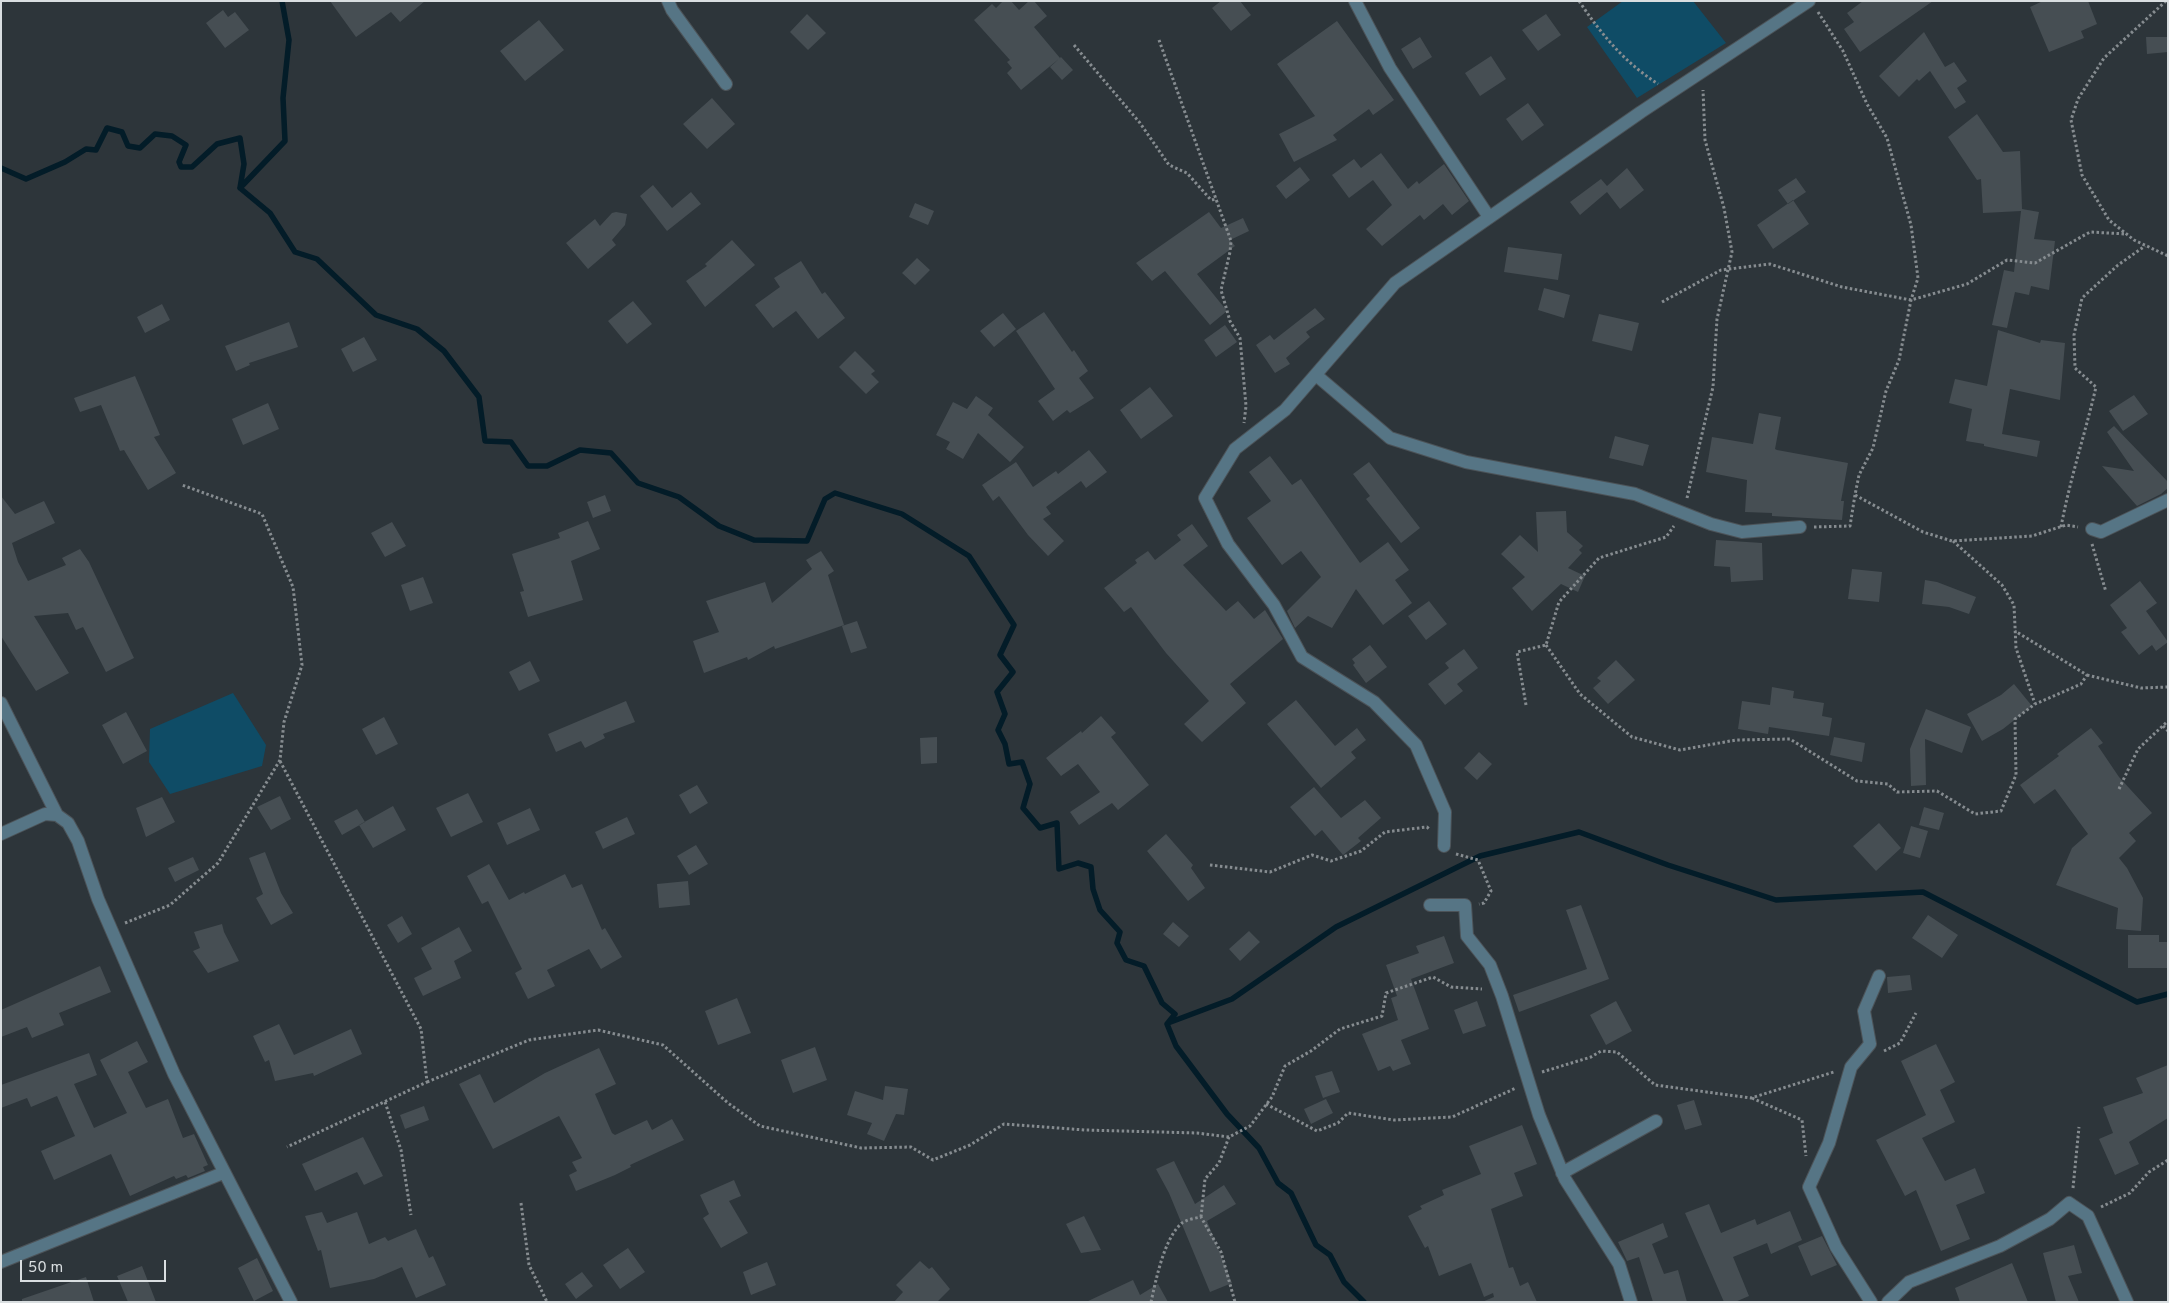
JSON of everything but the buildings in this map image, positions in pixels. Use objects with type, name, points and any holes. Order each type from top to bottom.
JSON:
[{"type":"street","points":[[668,1],[672,10],[726,84]]},
{"type":"street","points":[[1355,1],[1390,68],[1489,217]]},
{"type":"street","points":[[1444,846],[1445,812],[1416,745],[1374,702],[1302,657],[1274,605],[1228,544],[1205,498],[1235,449],[1285,410],[1395,283],[1671,92],[1813,5]]},
{"type":"street","points":[[1316,375],[1390,438],[1466,462],[1635,494],[1711,524],[1742,532],[1800,527]]},
{"type":"street","points":[[2092,529],[2101,532],[2168,500]]},
{"type":"street","points":[[1,703],[57,815],[68,823],[78,841],[111,929],[174,1074],[223,1173],[291,1302]]},
{"type":"street","points":[[1,834],[45,814],[57,815]]},
{"type":"street","points":[[1430,906],[1465,906],[1467,936],[1490,964],[1539,1115],[1562,1173],[1619,1264],[1631,1302]]},
{"type":"street","points":[[1871,1302],[1836,1246],[1809,1187],[1829,1143],[1851,1067],[1870,1044],[1864,1011],[1879,976]]},
{"type":"street","points":[[1562,1173],[1656,1121]]},
{"type":"street","points":[[1,1262],[223,1173]]},
{"type":"street","points":[[1888,1302],[1909,1282],[2000,1246],[2050,1219],[2069,1203],[2088,1216],[2127,1302]]},
{"type":"path","points":[[1579,1],[1609,44],[1640,72],[1671,92]]},
{"type":"path","points":[[2166,1],[2104,58],[2078,99],[2071,120],[2082,175],[2109,220],[2145,246],[2168,256]]},
{"type":"path","points":[[1800,527],[1850,526],[1859,475],[1874,448],[1886,391],[1899,360],[1911,300],[1918,278],[1911,225],[1887,138],[1867,104],[1843,51],[1813,5]]},
{"type":"path","points":[[1159,40],[1231,241],[1221,290],[1230,321],[1240,338],[1246,406],[1241,444]]},
{"type":"path","points":[[1074,45],[1140,123],[1169,165],[1187,173],[1211,200],[1217,200]]},
{"type":"path","points":[[1702,72],[1705,140],[1724,208],[1732,252],[1729,270]]},
{"type":"path","points":[[1662,302],[1721,270],[1770,264],[1842,287],[1911,300],[1968,284],[2007,260],[2035,263],[2090,232],[2126,234]]},
{"type":"path","points":[[2061,527],[2068,487],[2080,452],[2096,387],[2075,368],[2074,335],[2082,298],[2118,265],[2145,246]]},
{"type":"path","points":[[111,929],[170,905],[218,863],[280,760],[284,722],[302,665],[293,587],[262,514],[182,485]]},
{"type":"path","points":[[1854,495],[1923,532],[1952,540],[2032,536],[2066,525],[2092,529],[2092,548],[2106,592]]},
{"type":"path","points":[[1952,540],[2002,585],[2014,605],[2016,648],[2035,704]]},
{"type":"path","points":[[2015,631],[2087,675],[2141,688],[2168,687]]},
{"type":"path","points":[[1546,645],[1580,694],[1632,737],[1680,750],[1736,740],[1790,739],[1857,781],[1888,784],[1897,792],[1937,791],[1974,814],[2001,811],[2016,776],[2015,719],[2035,704],[2081,684],[2087,675]]},
{"type":"path","points":[[2119,789],[2138,749],[2168,722]]},
{"type":"path","points":[[2163,726],[2168,731]]},
{"type":"path","points":[[280,760],[421,1029],[427,1082]]},
{"type":"path","points":[[1210,865],[1270,872],[1312,855],[1331,861],[1362,851],[1385,832],[1427,827],[1449,852],[1478,860],[1492,891],[1484,903],[1465,906]]},
{"type":"path","points":[[287,1147],[427,1082],[529,1040],[598,1030],[663,1044],[728,1103],[760,1126],[861,1148],[911,1147],[934,1160],[970,1145],[1004,1124],[1085,1130],[1197,1133],[1229,1137],[1250,1126],[1272,1097],[1285,1066],[1311,1051],[1340,1029],[1382,1016],[1386,993],[1433,978],[1451,987],[1500,990]]},
{"type":"path","points":[[1876,1055],[1900,1043],[1916,1013]]},
{"type":"path","points":[[1266,1104],[1317,1131],[1338,1123],[1348,1113],[1394,1120],[1452,1117],[1528,1080],[1591,1057],[1601,1051],[1617,1052],[1655,1085],[1751,1098],[1802,1120],[1806,1158]]},
{"type":"path","points":[[1751,1098],[1851,1067]]},
{"type":"path","points":[[385,1102],[401,1150],[411,1215]]},
{"type":"path","points":[[2069,1203],[2074,1185],[2079,1126]]},
{"type":"path","points":[[1229,1137],[1219,1163],[1205,1179],[1201,1216],[1221,1252],[1235,1302]]},
{"type":"path","points":[[2088,1216],[2105,1204],[2130,1193],[2149,1172],[2168,1160]]},
{"type":"path","points":[[521,1203],[529,1265],[547,1302]]},
{"type":"path","points":[[1151,1302],[1161,1259],[1168,1244],[1182,1223],[1201,1216]]},
{"type":"shaded area","points":[[1623,1],[1693,1],[1726,43],[1637,98],[1587,27]]},
{"type":"shaded area","points":[[233,693],[266,745],[262,766],[170,794],[149,762],[150,729]]},
{"type":"waterway","points":[[240,188],[285,141],[283,98],[289,40],[282,1]]},
{"type":"waterway","points":[[1,168],[26,179],[65,162],[86,149],[96,150],[107,128],[122,132],[128,146],[140,148],[155,134],[172,136],[186,145],[179,162],[181,167],[192,167],[217,144],[240,138],[244,164],[240,188],[270,213],[295,252],[317,259],[376,315],[417,329],[444,351],[479,397],[485,441],[511,442],[528,466],[547,466],[580,450],[611,453],[638,483],[679,497],[719,526],[754,540],[807,541],[825,499],[835,493],[902,514],[969,556],[1014,625],[1000,655],[1013,672],[997,692],[1005,714],[998,730],[1005,744],[1009,764],[1022,762],[1030,784],[1023,808],[1040,828],[1057,823],[1059,869],[1078,863],[1091,867],[1093,889],[1100,910],[1120,932],[1117,943],[1126,960],[1144,966],[1162,1003],[1175,1014],[1167,1024],[1176,1046],[1227,1114],[1259,1148],[1278,1183],[1291,1193],[1316,1245],[1330,1255],[1344,1282],[1364,1302]]},
{"type":"waterway","points":[[1168,1023],[1232,999],[1336,927],[1480,856],[1579,832],[1668,865],[1776,900],[1923,892],[2137,1002],[2168,994]]}]
